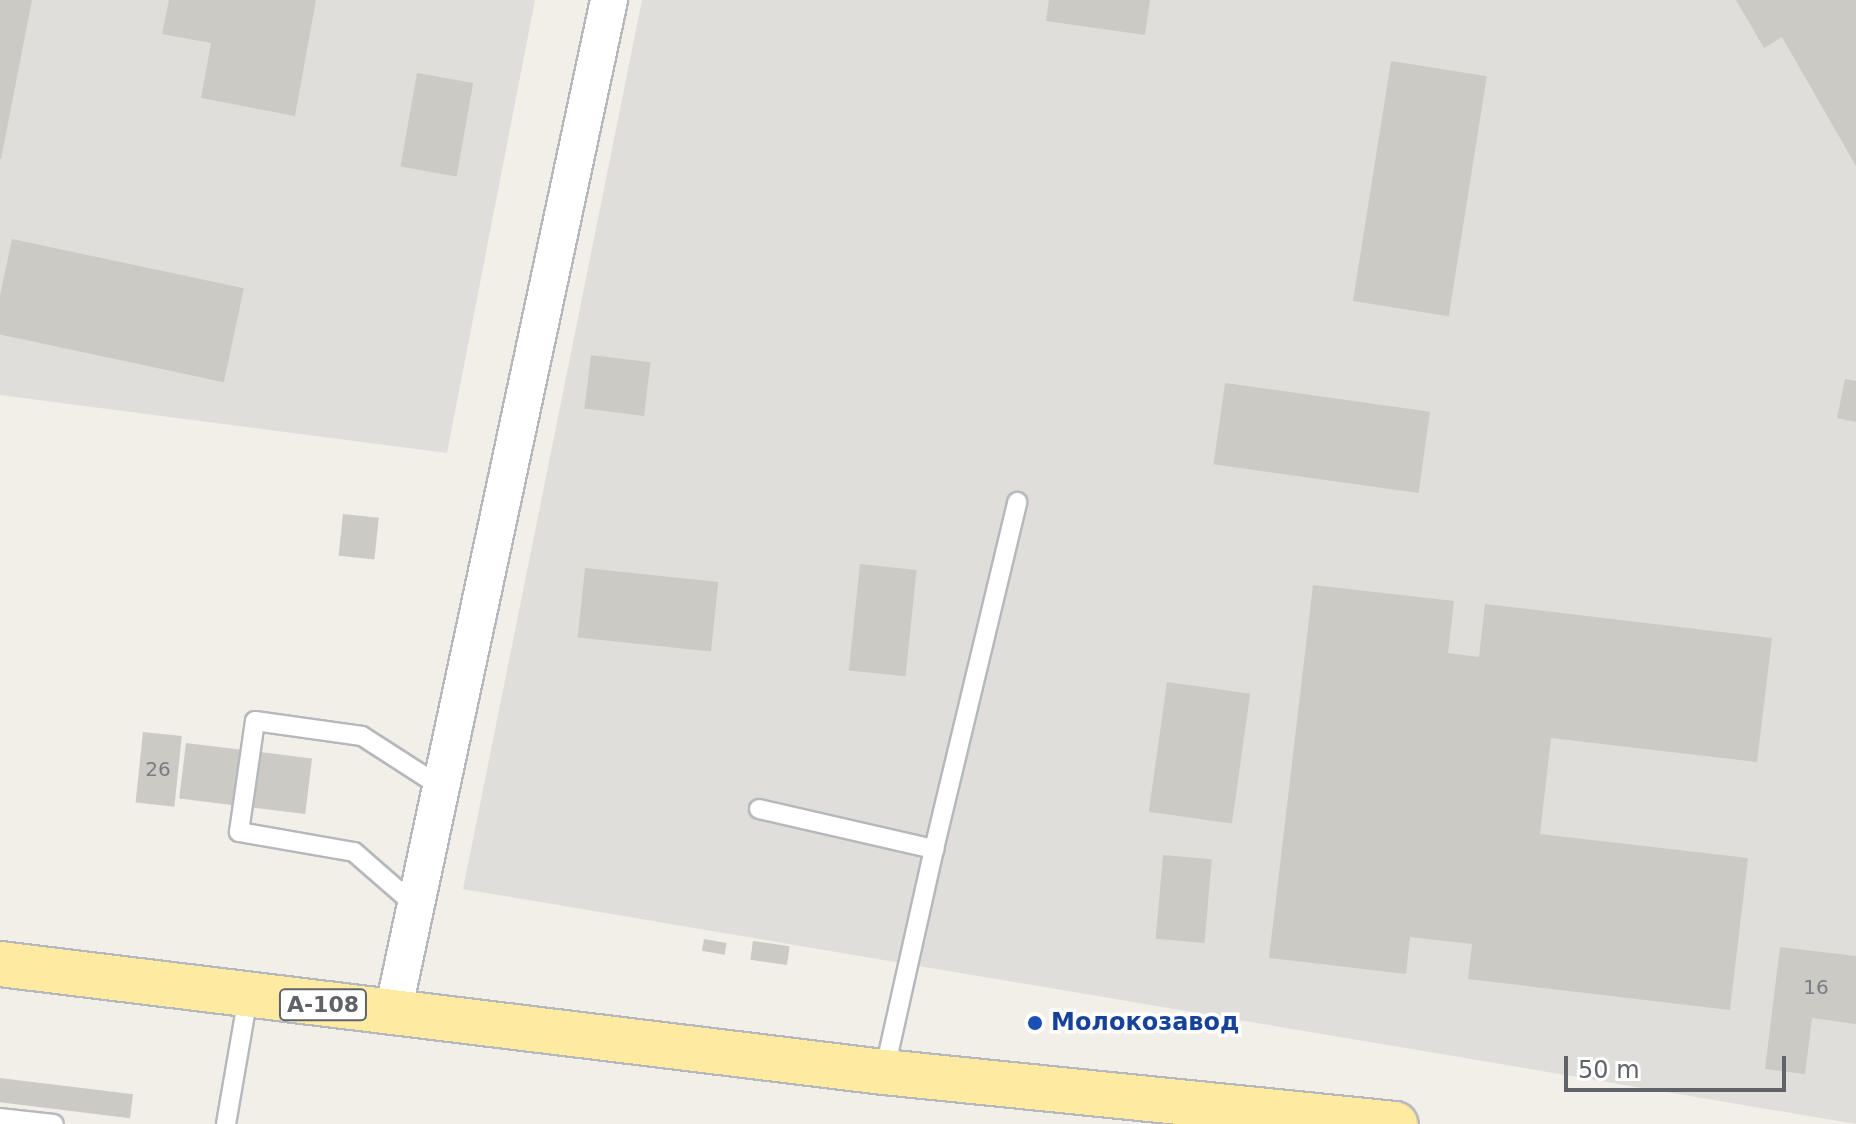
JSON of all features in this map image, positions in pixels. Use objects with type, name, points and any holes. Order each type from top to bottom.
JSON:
[{"type":"highway","name":"А-108","points":[[0,964],[884,1072],[1395,1124]]},
{"type":"street","points":[[393,1012],[609,0]]},
{"type":"lane","points":[[884,1072],[1017,502]]},
{"type":"lane","points":[[416,906],[354,852],[239,832],[255,721],[362,736],[441,787]]},
{"type":"lane","points":[[759,809],[934,849]]},
{"type":"lane","points":[[226,1124],[248,996]]},
{"type":"lane","points":[[0,1118],[54,1124]]},
{"type":"shaded area","points":[[0,0],[535,0],[447,453],[0,395]]},
{"type":"shaded area","points":[[642,0],[1856,0],[1856,1124],[463,889]]},
{"type":"building","points":[[0,0],[32,0],[1,159],[0,159]]},
{"type":"building","points":[[169,0],[316,0],[295,116],[201,98],[211,43],[162,34]]},
{"type":"building","points":[[1049,0],[1150,0],[1145,35],[1046,21]]},
{"type":"building","points":[[1736,0],[1856,0],[1856,166],[1782,37],[1764,48]]},
{"type":"building","points":[[1391,61],[1487,76],[1449,316],[1353,301]]},
{"type":"building","points":[[417,73],[473,83],[457,176],[401,167]]},
{"type":"building","points":[[12,239],[244,288],[224,382],[0,335],[0,295]]},
{"type":"building","points":[[591,355],[651,362],[644,416],[584,409]]},
{"type":"building","points":[[1845,379],[1856,381],[1856,422],[1837,418]]},
{"type":"building","points":[[1225,383],[1430,412],[1419,493],[1214,464]]},
{"type":"building","points":[[343,514],[379,518],[374,560],[339,556]]},
{"type":"building","points":[[860,564],[917,570],[906,676],[849,670]]},
{"type":"building","points":[[585,568],[718,582],[711,652],[578,638]]},
{"type":"building","points":[[1313,585],[1454,601],[1448,653],[1479,657],[1485,604],[1772,638],[1757,762],[1551,738],[1540,834],[1748,858],[1730,1010],[1468,979],[1472,944],[1410,937],[1406,974],[1269,958]]},
{"type":"building","points":[[1167,682],[1250,694],[1232,823],[1149,812]]},
{"type":"building","points":[[143,732],[182,736],[174,807],[136,803]]},
{"type":"building","points":[[186,743],[312,758],[305,814],[179,799]]},
{"type":"building","points":[[1163,855],[1212,859],[1204,943],[1156,939]]},
{"type":"building","points":[[704,939],[727,943],[725,955],[702,951]]},
{"type":"building","points":[[753,941],[790,946],[787,965],[750,960]]},
{"type":"building","points":[[1780,947],[1856,956],[1856,1024],[1812,1018],[1805,1074],[1765,1069]]},
{"type":"building","points":[[0,1078],[133,1094],[130,1118],[0,1102]]},
{"type":"place","name":"Молокозавод","points":[[1035,1023]]}]
